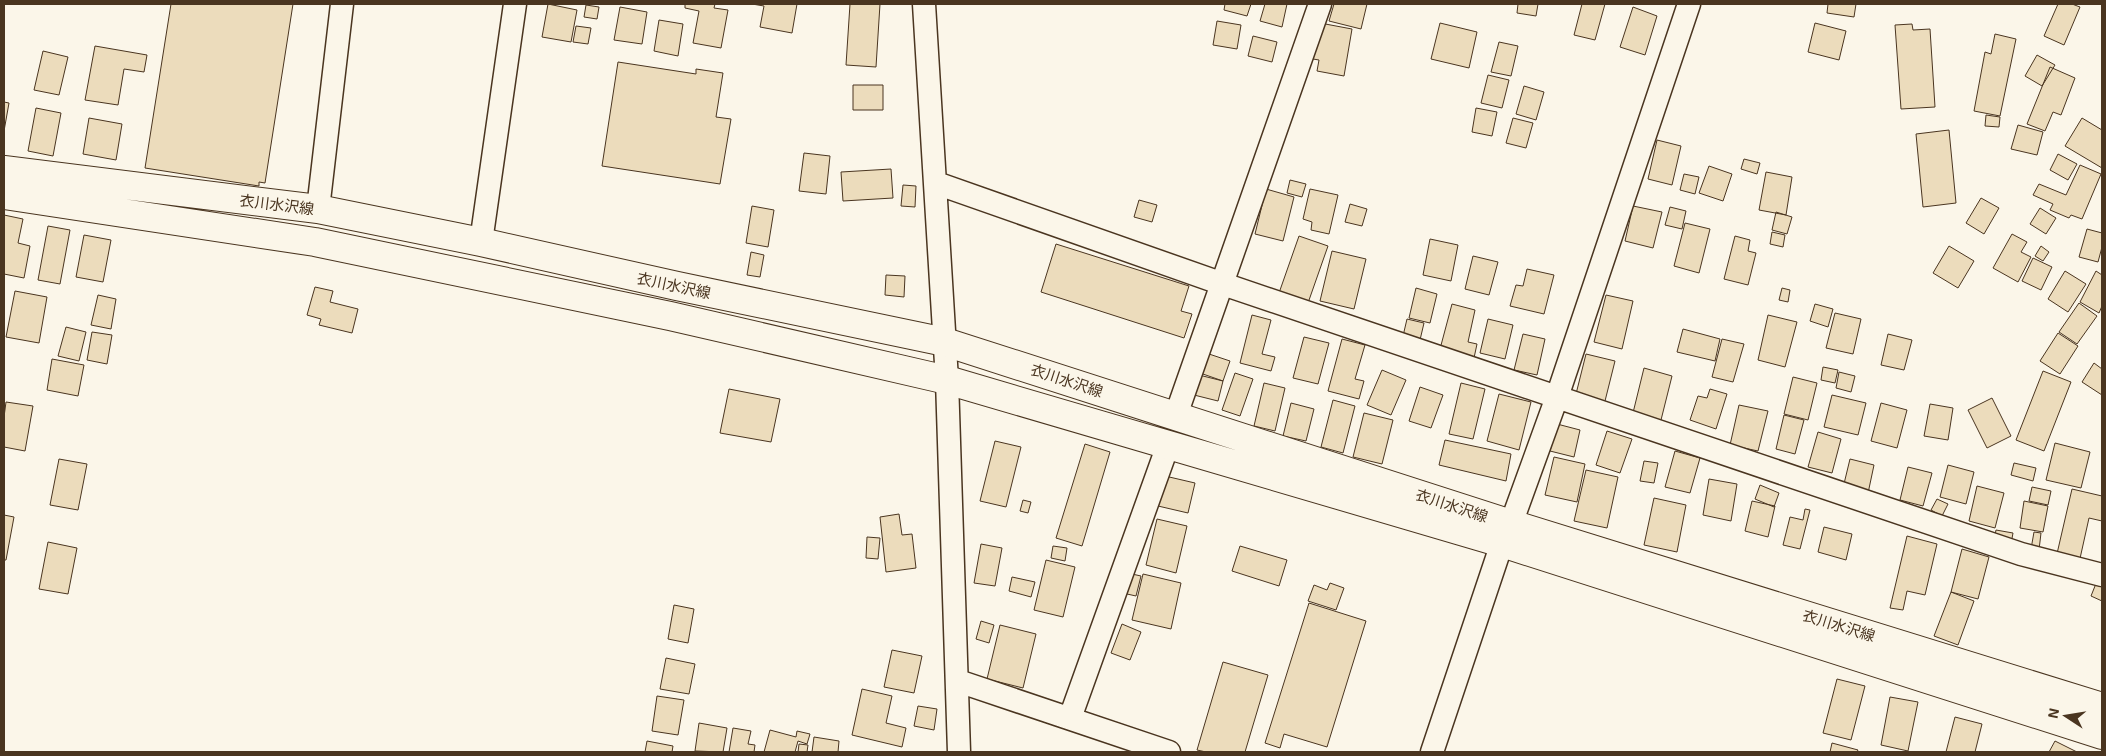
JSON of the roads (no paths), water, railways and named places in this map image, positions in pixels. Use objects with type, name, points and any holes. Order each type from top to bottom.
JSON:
[{"type":"main road","name":"衣川水沢線","points":[[4,170],[318,209],[481,242],[677,286],[945,342],[1176,414],[1507,534],[2102,735]]},
{"type":"main road","name":"衣川水沢線","points":[[4,195],[316,242],[670,316],[947,380],[1168,445],[1507,534],[2102,707]]},
{"type":"street","points":[[318,209],[342,4]]},
{"type":"street","points":[[481,242],[515,4]]},
{"type":"street","points":[[1176,414],[1320,4]]},
{"type":"street","points":[[1432,752],[1507,534],[1557,398],[1689,4]]},
{"type":"street","points":[[930,8],[936,183],[947,380],[959,752]]},
{"type":"street","points":[[936,183],[1223,284],[1557,398],[2022,554],[2102,575]]},
{"type":"street","points":[[1070,718],[1168,445]]},
{"type":"street","points":[[958,681],[1169,752]]}]
